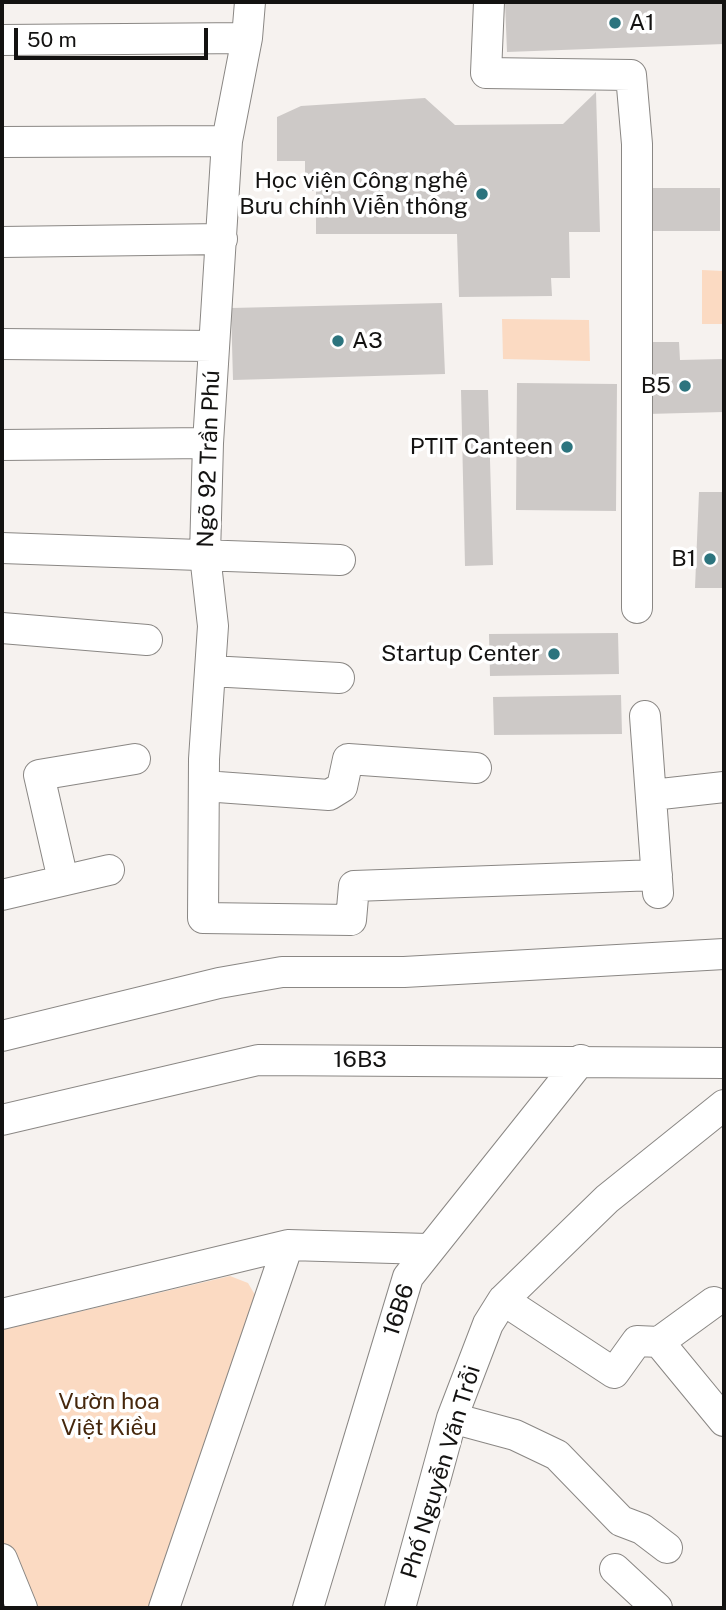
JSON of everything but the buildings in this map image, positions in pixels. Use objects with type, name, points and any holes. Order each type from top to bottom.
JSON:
[{"type":"street","name":"Ngõ 92 Trần Phú","points":[[250,2],[247,38],[228,141],[208,443],[205,555],[213,626],[204,786],[203,918],[351,920],[354,886],[657,884],[652,795]]},
{"type":"street","points":[[489,2],[486,73],[631,75],[636,144],[637,608]]},
{"type":"street","points":[[2,40],[247,38]]},
{"type":"street","points":[[2,142],[228,141]]},
{"type":"street","points":[[2,242],[222,239]]},
{"type":"street","points":[[2,344],[213,346]]},
{"type":"street","points":[[2,445],[208,443]]},
{"type":"street","points":[[2,548],[340,561]]},
{"type":"street","points":[[2,628],[147,640]]},
{"type":"street","points":[[210,671],[339,678]]},
{"type":"street","points":[[645,716],[652,795],[724,787]]},
{"type":"street","points":[[63,880],[39,775],[135,759]]},
{"type":"street","points":[[204,786],[329,795],[342,787],[348,759],[476,768]]},
{"type":"street","points":[[2,895],[109,870]]},
{"type":"street","points":[[2,1036],[219,983],[282,972],[404,972],[724,954]]},
{"type":"street","name":"16B3","points":[[2,1120],[258,1060],[724,1063]]},
{"type":"street","name":"16B6","points":[[308,1608],[408,1277],[581,1060]]},
{"type":"street","name":"Phố Nguyễn Văn Trỗi","points":[[400,1608],[452,1418],[488,1324],[503,1300],[607,1199],[724,1105]]},
{"type":"street","points":[[2,1314],[288,1245],[428,1249]]},
{"type":"street","points":[[164,1608],[288,1245]]},
{"type":"street","points":[[503,1300],[614,1373],[637,1341],[659,1342],[714,1302]]},
{"type":"street","points":[[659,1342],[724,1421]]},
{"type":"street","points":[[452,1418],[514,1435],[557,1455],[621,1521],[642,1529],[667,1548]]},
{"type":"street","points":[[2,1559],[22,1608]]},
{"type":"street","points":[[615,1569],[657,1608]]},
{"type":"green space","points":[[702,270],[724,271],[724,324],[702,324]]},
{"type":"green space","points":[[502,319],[589,320],[590,361],[503,359]]},
{"type":"green space","name":"Vườn hoa Việt Kiều","points":[[230,1276],[248,1283],[265,1312],[151,1608],[27,1608],[2,1543],[2,1330]]},
{"type":"place","name":"A1","points":[[615,23]]},
{"type":"place","name":"Học viện Công nghệ Bưu chính Viễn thông","points":[[482,194]]},
{"type":"place","name":"A3","points":[[338,341]]},
{"type":"place","name":"B5","points":[[685,386]]},
{"type":"place","name":"PTIT Canteen","points":[[567,447]]},
{"type":"place","name":"B1","points":[[710,559]]},
{"type":"place","name":"Startup Center","points":[[554,654]]}]
